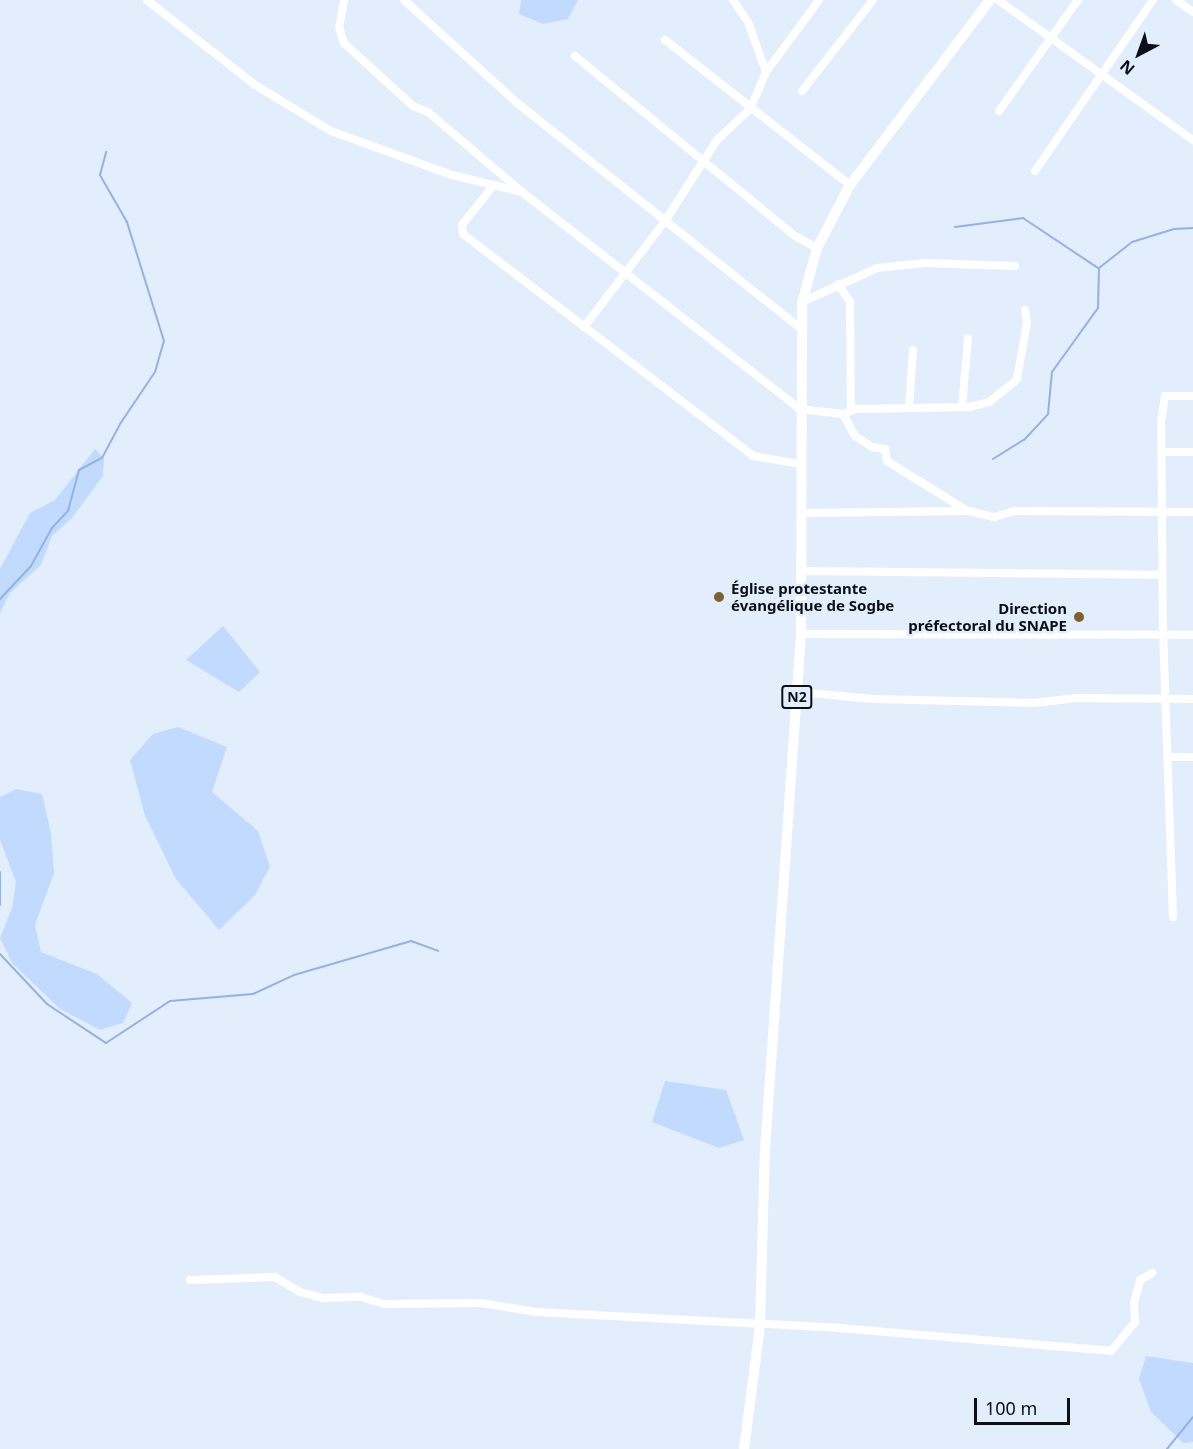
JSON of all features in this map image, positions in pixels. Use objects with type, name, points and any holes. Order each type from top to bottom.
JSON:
[{"type":"highway","name":"N2","points":[[744,1449],[760,1325],[765,1150],[801,634],[799,327],[802,303],[817,248],[850,185],[990,0]]},
{"type":"street","points":[[147,0],[255,85],[331,131],[492,187],[522,192]]},
{"type":"street","points":[[344,0],[339,27],[344,43],[413,106],[428,112],[522,192],[800,408],[847,412],[962,407],[989,402],[1017,379],[1027,323],[1025,310]]},
{"type":"street","points":[[404,0],[516,102],[799,327]]},
{"type":"street","points":[[733,0],[748,22],[766,72]]},
{"type":"street","points":[[584,327],[624,270],[665,221],[717,140],[750,109],[766,72],[819,0]]},
{"type":"street","points":[[998,0],[1099,76],[1193,140]]},
{"type":"street","points":[[999,111],[1078,0]]},
{"type":"street","points":[[1035,171],[1154,0]]},
{"type":"street","points":[[1176,0],[1193,12]]},
{"type":"street","points":[[802,91],[871,1]]},
{"type":"street","points":[[664,40],[850,185]]},
{"type":"street","points":[[575,56],[795,236],[817,248]]},
{"type":"street","points":[[492,187],[462,225],[463,234],[753,456],[801,464]]},
{"type":"street","points":[[802,303],[838,284],[877,268],[925,263],[1015,266]]},
{"type":"street","points":[[838,284],[850,302],[847,412],[854,435],[872,447],[885,448],[887,462],[968,511]]},
{"type":"street","points":[[962,407],[968,338]]},
{"type":"street","points":[[909,408],[913,350]]},
{"type":"street","points":[[1173,917],[1164,697],[1162,452],[1166,396],[1193,396]]},
{"type":"street","points":[[1162,452],[1193,452]]},
{"type":"street","points":[[801,513],[968,511],[994,517],[1015,511],[1193,512]]},
{"type":"street","points":[[802,571],[1162,575]]},
{"type":"street","points":[[801,634],[1163,633],[1193,635]]},
{"type":"street","points":[[797,692],[874,699],[1033,703],[1164,697],[1193,699]]},
{"type":"street","points":[[1167,757],[1193,757]]},
{"type":"street","points":[[190,1280],[275,1277],[300,1292],[322,1298],[362,1297],[384,1304],[481,1303],[536,1312],[760,1325],[1111,1351],[1135,1322],[1134,1303],[1140,1280],[1152,1273]]},
{"type":"shaded area","points":[[521,0],[578,0],[568,19],[543,24],[519,14]]},
{"type":"shaded area","points":[[95,449],[104,458],[103,476],[72,518],[52,536],[41,565],[10,593],[0,613],[0,569],[30,513],[55,500]]},
{"type":"shaded area","points":[[223,626],[260,672],[239,692],[186,660]]},
{"type":"shaded area","points":[[178,727],[227,747],[212,792],[258,831],[270,867],[255,895],[219,930],[176,879],[145,816],[130,760],[153,734]]},
{"type":"shaded area","points":[[16,789],[42,794],[51,834],[54,873],[35,925],[41,952],[97,974],[132,1003],[123,1023],[100,1030],[60,1009],[12,963],[0,938],[12,908],[16,882],[0,840],[0,797]]},
{"type":"shaded area","points":[[665,1081],[726,1090],[744,1140],[719,1148],[652,1122]]},
{"type":"shaded area","points":[[1146,1356],[1193,1363],[1193,1442],[1183,1443],[1151,1412],[1139,1379]]},
{"type":"waterway","points":[[0,599],[31,566],[52,528],[68,511],[79,470],[102,458],[120,424],[155,372],[164,341],[127,222],[100,175],[106,152]]},
{"type":"waterway","points":[[955,227],[1023,218],[1098,268]]},
{"type":"waterway","points":[[993,459],[1024,440],[1048,414],[1052,372],[1098,308],[1099,268],[1132,242],[1174,229],[1193,228]]},
{"type":"waterway","points":[[0,872],[0,905]]},
{"type":"waterway","points":[[0,954],[47,1004],[106,1043],[170,1001],[253,994],[294,975],[411,941],[438,951]]},
{"type":"waterway","points":[[1167,1449],[1193,1417]]},
{"type":"place","name":"Église protestante évangélique de Sogbe","points":[[719,597]]},
{"type":"place","name":"Direction préfectoral du SNAPE","points":[[1079,617]]}]
